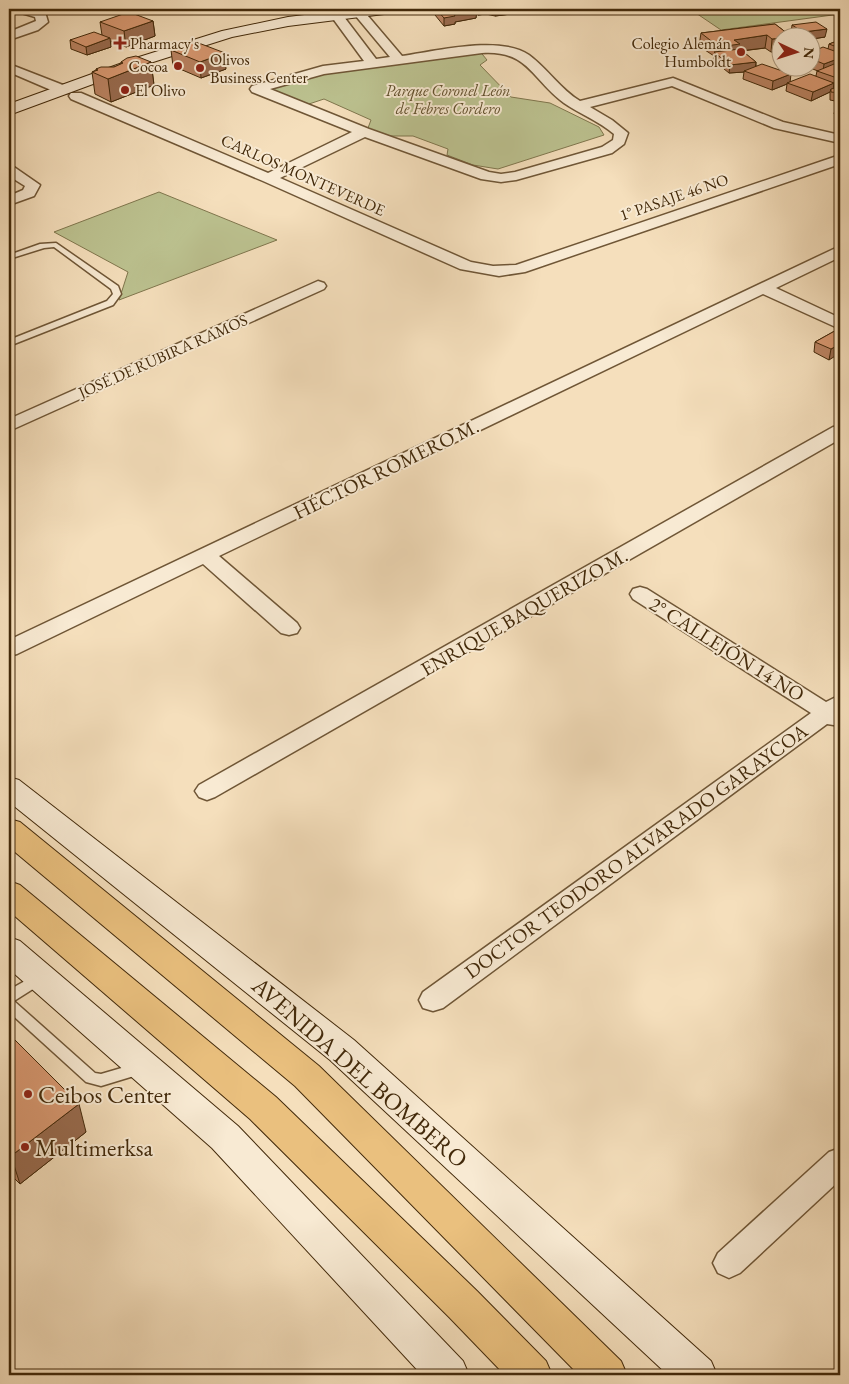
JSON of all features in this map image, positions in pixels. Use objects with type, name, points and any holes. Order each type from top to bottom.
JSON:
[{"type":"main road","points":[[9,98],[62,90],[212,26],[270,15],[322,9]]},
{"type":"main road","points":[[9,110],[62,90],[228,34],[334,12],[392,9]]},
{"type":"main road","name":"AVENIDA DEL BOMBERO","points":[[9,787],[342,1050],[697,1375]]},
{"type":"main road","name":"AVENIDA DEL BOMBERO","points":[[9,830],[307,1076],[607,1375]]},
{"type":"main road","points":[[9,893],[263,1108],[463,1304],[532,1375]]},
{"type":"main road","points":[[9,950],[225,1137],[449,1375]]},
{"type":"street","points":[[9,36],[42,22],[41,16],[22,9]]},
{"type":"street","points":[[357,11],[398,59]]},
{"type":"street","points":[[334,12],[372,62]]},
{"type":"street","points":[[482,49],[510,51],[521,55],[562,95],[614,126],[620,133],[621,139],[618,144],[607,150],[516,176],[502,178],[486,176],[364,132],[257,89],[323,70],[398,59],[482,49]]},
{"type":"street","name":"CARLOS MONTEVERDE","points":[[9,68],[268,178],[466,266],[505,272],[519,269]]},
{"type":"street","points":[[578,106],[673,82],[702,96],[779,125],[840,139]]},
{"type":"street","points":[[268,178],[364,132]]},
{"type":"street","name":"1° PASAJE 46 NO","points":[[519,269],[840,158]]},
{"type":"street","points":[[9,170],[33,185],[29,193],[9,201]]},
{"type":"street","name":"HÉCTOR ROMERO M.","points":[[9,649],[840,251]]},
{"type":"street","points":[[770,285],[840,313]]},
{"type":"street","points":[[770,285],[840,324]]},
{"type":"street","name":"JOSÉ DE RUBIRA RAMOS","points":[[9,426],[318,286]]},
{"type":"street","name":"ENRIQUE BAQUERIZO M.","points":[[207,791],[840,430]]},
{"type":"street","points":[[205,556],[289,628]]},
{"type":"street","name":"2° CALLEJÓN 14 NO","points":[[640,594],[836,712]]},
{"type":"street","name":"DOCTOR TEODORO ALVARADO GARAYCOA","points":[[433,1000],[836,712]]},
{"type":"street","points":[[729,1263],[840,1161]]},
{"type":"lane","points":[[9,257],[43,246],[56,245],[115,288],[117,294],[110,303],[9,343]]},
{"type":"lane","points":[[9,997],[41,977]]},
{"type":"lane","points":[[9,1004],[91,1078],[101,1080],[144,1068]]},
{"type":"green space","points":[[690,9],[840,9],[840,14],[721,30]]},
{"type":"green space","name":"Parque Coronel León de Febres Cordero","points":[[478,49],[487,60],[480,65],[511,97],[550,103],[599,127],[604,135],[498,169],[473,165],[447,155],[448,149],[413,136],[385,136],[368,128],[371,120],[324,99],[300,107],[257,89],[323,70]]},
{"type":"green space","points":[[159,192],[277,240],[119,300],[128,272],[54,232]]},
{"type":"building","points":[[436,9],[477,10],[454,14],[455,16],[444,18]]},
{"type":"building","points":[[129,12],[153,21],[124,31],[100,22]]},
{"type":"building","points":[[816,22],[827,29],[797,28],[792,25]]},
{"type":"building","points":[[775,24],[780,28],[772,28],[772,39],[767,35],[734,40],[740,44],[719,47],[701,33]]},
{"type":"building","points":[[94,32],[110,38],[86,47],[70,40]]},
{"type":"building","points":[[840,40],[840,48],[829,44]]},
{"type":"building","points":[[196,42],[225,53],[200,62],[171,50]]},
{"type":"building","points":[[822,47],[840,53],[840,58],[822,63]]},
{"type":"building","points":[[740,49],[756,62],[730,65],[714,52]]},
{"type":"building","points":[[136,56],[151,62],[108,79],[92,72],[101,67],[114,67],[123,63],[121,62],[127,58]]},
{"type":"building","points":[[839,62],[840,79],[822,73],[822,69]]},
{"type":"building","points":[[762,64],[772,67],[772,78],[781,78],[773,81],[744,71]]},
{"type":"building","points":[[800,78],[821,78],[834,83],[813,92],[787,83]]},
{"type":"building","points":[[840,87],[840,93],[831,92],[831,89]]},
{"type":"building","points":[[840,328],[840,344],[831,349],[815,342]]},
{"type":"building","points":[[9,1034],[79,1104],[11,1156],[9,1154]]},
{"type":"place","name":"Pharmacy's","points":[[120,43]]},
{"type":"place","name":"Colegio Alemán Humboldt","points":[[741,52]]},
{"type":"place","name":"Cocoa","points":[[178,66]]},
{"type":"place","name":"Olivos Business Center","points":[[200,68]]},
{"type":"place","name":"El Olivo","points":[[125,90]]},
{"type":"place","name":"Ceibos Center","points":[[28,1094]]},
{"type":"place","name":"Multimerksa","points":[[25,1147]]}]
